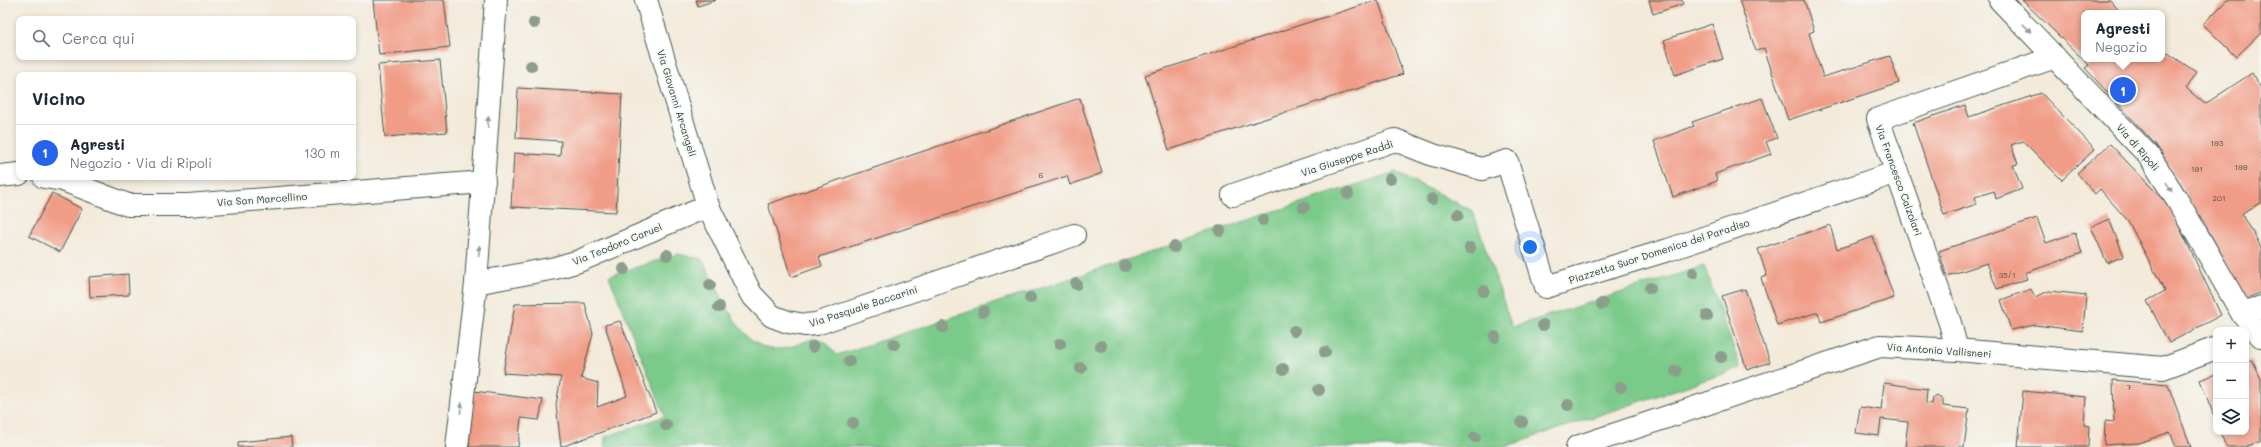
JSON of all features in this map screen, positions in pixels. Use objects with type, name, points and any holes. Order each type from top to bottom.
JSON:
[{"type":"street","points":[[457,447],[476,283],[496,0]]},
{"type":"street","name":"Via Giovanni Arcangeli","points":[[646,0],[708,206]]},
{"type":"street","name":"Via di Ripoli","points":[[2000,0],[2150,157],[2179,203],[2252,311],[2255,335]]},
{"type":"street","name":"Via Francesco Calzolari","points":[[1957,350],[1950,323],[1878,119],[2055,57]]},
{"type":"street","name":"Via Giuseppe Raddi","points":[[1232,195],[1395,140],[1433,155],[1482,169],[1507,161]]},
{"type":"street","name":"Piazzetta Suor Domenica del Paradiso","points":[[1507,161],[1546,287],[1668,250],[1897,172]]},
{"type":"street","points":[[0,176],[16,174]]},
{"type":"street","name":"Via San Marcellino","points":[[63,180],[128,205],[188,205],[484,182]]},
{"type":"street","name":"Via Pasquale Baccarini","points":[[708,206],[751,294],[772,316],[788,322],[805,325],[816,324],[1074,235]]},
{"type":"street","name":"Via Teodoro Caruel","points":[[476,283],[555,268],[579,261],[708,206]]},
{"type":"street","name":"Via Antonio Vallisneri","points":[[1577,447],[1880,346],[1957,350],[2163,368],[2213,349]]},
{"type":"green space","points":[[1395,172],[1473,211],[1512,327],[1704,266],[1741,368],[1504,447],[604,447],[605,437],[665,416],[609,276],[678,254],[702,259],[732,315],[741,329],[752,340],[764,347],[783,349],[816,338],[826,342],[837,355]]},
{"type":"building","points":[[373,0],[444,0],[450,47],[379,55]]},
{"type":"building","points":[[696,0],[716,0],[698,6]]},
{"type":"building","points":[[1378,0],[1403,74],[1169,150],[1145,75]]},
{"type":"building","points":[[1649,0],[1682,0],[1683,4],[1653,14]]},
{"type":"building","points":[[1739,0],[1804,0],[1814,31],[1809,33],[1823,77],[1890,56],[1899,83],[1788,120],[1764,48],[1756,51]]},
{"type":"building","points":[[2022,0],[2110,0],[2118,10],[2081,10],[2081,57]]},
{"type":"building","points":[[2227,0],[2261,0],[2261,33],[2236,57],[2203,24]]},
{"type":"building","points":[[1712,24],[1723,59],[1675,75],[1664,40]]},
{"type":"building","points":[[2165,51],[2196,72],[2186,88],[2205,104],[2252,73],[2261,88],[2261,203],[2242,213],[2261,247],[2261,292],[2246,299],[2209,232],[2156,145],[2085,68],[2089,65],[2086,62],[2165,62]]},
{"type":"building","points":[[440,60],[447,132],[385,137],[378,65]]},
{"type":"building","points":[[518,88],[622,94],[616,212],[511,207],[514,153],[560,156],[561,141],[516,138]]},
{"type":"building","points":[[2041,93],[2095,149],[2062,180],[2023,141],[2011,145],[2018,164],[2013,165],[2022,189],[1996,199],[1994,191],[1975,197],[1977,204],[1944,215],[1913,123],[1965,105],[1969,117]]},
{"type":"building","points":[[1080,98],[1102,173],[1070,185],[1067,176],[819,257],[822,266],[791,277],[768,204]]},
{"type":"building","points":[[1762,98],[1777,138],[1766,142],[1771,154],[1715,174],[1717,181],[1673,197],[1654,141],[1694,126],[1692,122]]},
{"type":"building","points":[[2110,144],[2170,207],[2221,315],[2169,343],[2147,301],[2165,291],[2128,221],[2100,189],[2095,194],[2077,173]]},
{"type":"building","points":[[52,193],[82,209],[60,252],[29,236]]},
{"type":"building","points":[[2037,218],[2046,243],[2075,233],[2082,253],[2025,273],[2027,279],[1997,289],[1987,263],[1947,276],[1939,251]]},
{"type":"building","points":[[2109,219],[2124,256],[2107,263],[2091,227]]},
{"type":"building","points":[[1830,225],[1837,249],[1873,237],[1894,298],[1821,322],[1818,312],[1777,325],[1761,278],[1767,276],[1758,249]]},
{"type":"building","points":[[128,274],[129,295],[90,297],[89,277]]},
{"type":"building","points":[[1745,289],[1770,362],[1747,370],[1722,296]]},
{"type":"building","points":[[2031,289],[2035,297],[2049,291],[2086,295],[2083,331],[2035,325],[2011,330],[2001,300]]},
{"type":"building","points":[[585,303],[593,334],[581,378],[598,383],[597,407],[627,396],[605,325],[620,321],[656,412],[561,447],[556,405],[561,377],[503,373],[515,304]]},
{"type":"building","points":[[2252,360],[2261,379],[2261,441],[2245,447],[2226,447],[2221,435],[2249,435],[2249,361]]},
{"type":"building","points":[[2213,375],[2213,413],[2200,380]]},
{"type":"building","points":[[2113,380],[2168,385],[2191,447],[2176,447],[2170,432],[2139,443],[2104,445],[2105,421],[2114,422]]},
{"type":"building","points":[[1884,383],[1927,389],[1926,403],[1932,404],[1933,397],[1937,395],[1943,399],[1943,406],[1969,409],[1964,447],[1905,447],[1908,422],[1881,419],[1879,436],[1856,433],[1860,407],[1881,410]]},
{"type":"building","points":[[474,391],[543,400],[539,420],[521,418],[518,447],[469,447]]},
{"type":"building","points":[[2023,391],[2086,397],[2084,425],[2089,426],[2088,447],[2018,447]]},
{"type":"building","points":[[291,437],[292,447],[238,447],[238,442]]},
{"type":"place","name":"Agresti","points":[[2123,90]]}]
